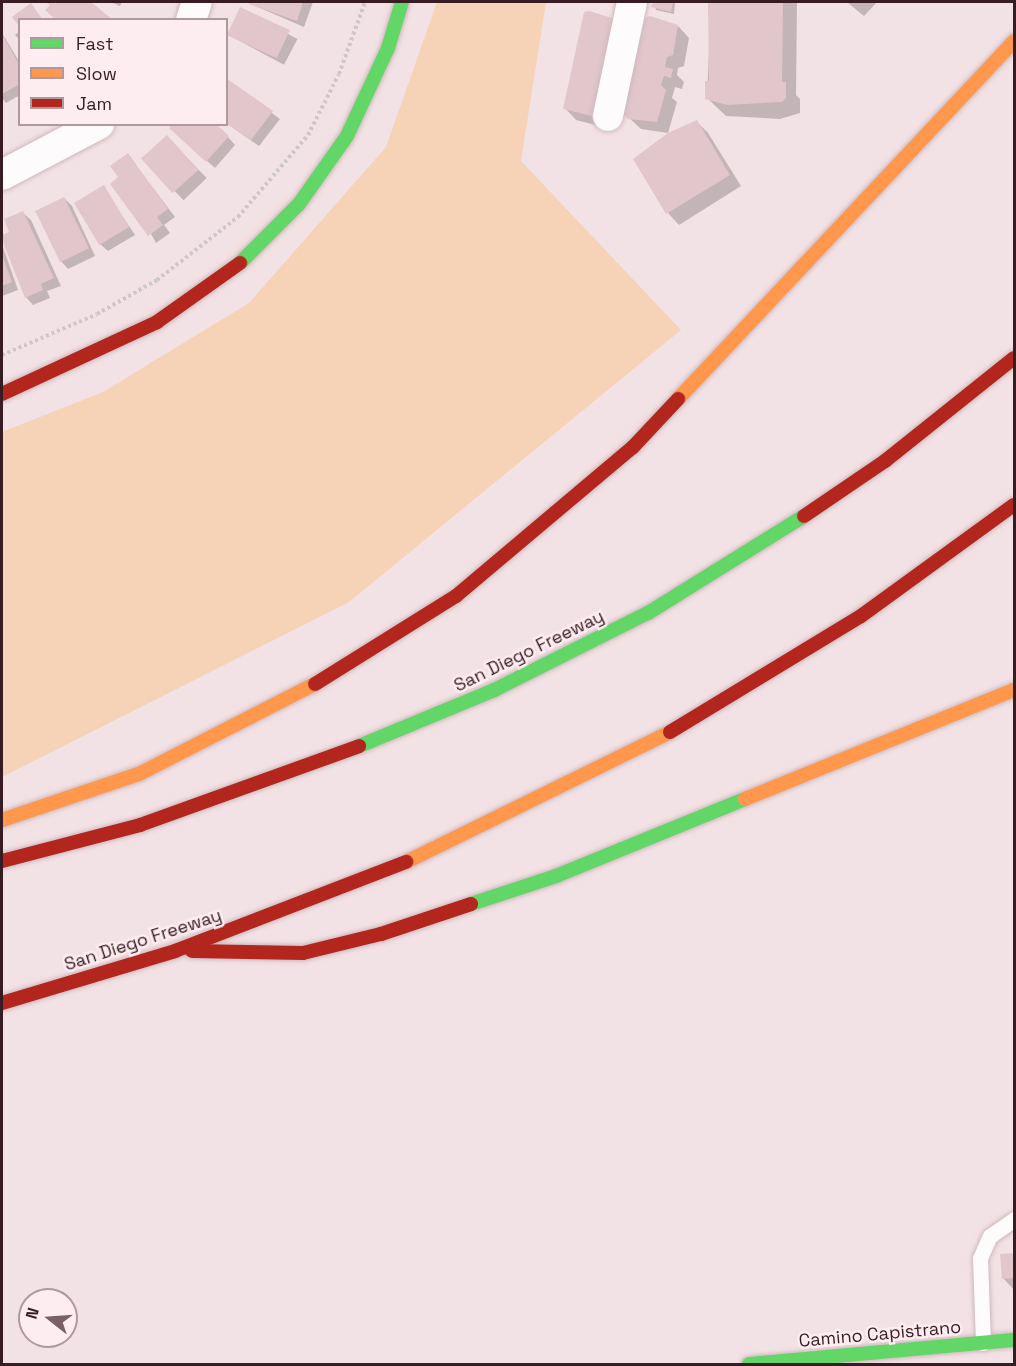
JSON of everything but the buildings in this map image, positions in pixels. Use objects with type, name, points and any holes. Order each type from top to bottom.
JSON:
[{"type":"main road","points":[[2,394],[158,322],[239,265],[300,204],[347,136],[388,48],[402,2]]},
{"type":"main road","points":[[2,820],[139,774],[276,707],[456,596],[633,447],[952,103],[1014,41]]},
{"type":"main road","name":"San Diego Freeway","points":[[2,861],[140,825],[340,754],[494,690],[648,613],[755,550],[885,461],[1014,358]]},
{"type":"main road","name":"San Diego Freeway","points":[[2,1003],[175,951],[429,852],[645,747],[861,616],[1014,505]]},
{"type":"main road","points":[[175,951],[303,954],[381,934],[556,876],[1014,690]]},
{"type":"main road","name":"Camino Capistrano","points":[[749,1365],[1014,1340]]},
{"type":"street","points":[[192,18],[197,2]]},
{"type":"street","points":[[608,116],[632,2]]},
{"type":"street","points":[[2,175],[95,126]]},
{"type":"lane","points":[[983,1343],[980,1258],[990,1236],[1014,1220]]},
{"type":"path","points":[[2,355],[97,314],[157,280],[238,217],[308,135],[339,74],[365,2]]},
{"type":"shaded area","points":[[437,2],[546,2],[521,161],[681,330],[349,602],[2,777],[2,432],[103,392],[249,303],[386,147]]},
{"type":"traffic: fast","points":[[240,263],[299,204],[347,136],[388,48],[402,2]]},
{"type":"traffic: fast","points":[[359,746],[494,690],[648,613],[804,516]]},
{"type":"traffic: fast","points":[[471,904],[556,876],[745,799]]},
{"type":"traffic: fast","points":[[749,1364],[1014,1340]]},
{"type":"traffic: slow","points":[[678,399],[1014,41]]},
{"type":"traffic: slow","points":[[2,820],[139,774],[315,684]]},
{"type":"traffic: slow","points":[[745,799],[1014,690]]},
{"type":"traffic: slow","points":[[406,862],[670,732]]},
{"type":"traffic: jam","points":[[2,394],[157,322],[240,263]]},
{"type":"traffic: jam","points":[[804,516],[885,461],[1014,358]]},
{"type":"traffic: jam","points":[[315,684],[456,596],[633,447],[678,399]]},
{"type":"traffic: jam","points":[[670,732],[861,616],[1014,505]]},
{"type":"traffic: jam","points":[[2,861],[140,825],[359,746]]},
{"type":"traffic: jam","points":[[2,1003],[175,951],[406,862]]},
{"type":"traffic: jam","points":[[192,951],[303,953],[381,934],[471,904]]}]
